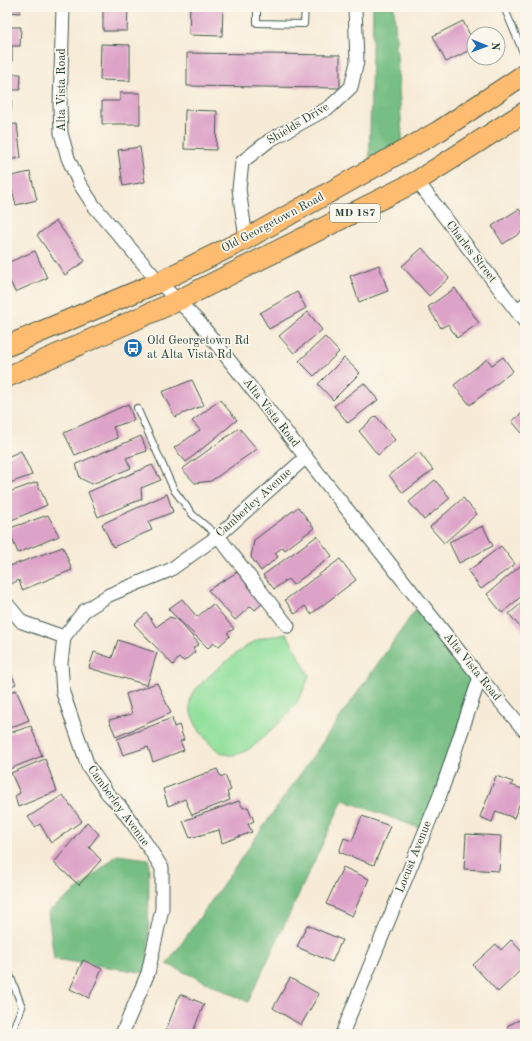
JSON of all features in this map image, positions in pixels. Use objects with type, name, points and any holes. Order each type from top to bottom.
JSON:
[{"type":"main road","name":"Old Georgetown Road","points":[[7,346],[159,282],[246,239],[439,130],[525,74]]},
{"type":"main road","name":"MD 187","points":[[7,377],[177,301],[417,182],[525,112]]},
{"type":"street","name":"Alta Vista Road","points":[[63,7],[60,105],[61,133],[68,158],[80,183],[94,206],[159,282],[199,322],[480,677],[525,731]]},
{"type":"street","name":"Shields Drive","points":[[246,239],[239,189],[242,162],[270,140],[330,107],[351,87],[357,62],[355,7]]},
{"type":"street","name":"Charles Street","points":[[417,182],[525,322]]},
{"type":"street","name":"Camberley Avenue","points":[[122,1034],[148,973],[162,909],[162,868],[138,830],[119,804],[108,794],[88,766],[63,693],[61,663],[64,636],[84,611],[109,595],[170,570],[218,536],[306,456]]},
{"type":"street","points":[[218,536],[288,626]]},
{"type":"street","points":[[7,604],[22,622],[64,636]]},
{"type":"street","name":"Locust Avenue","points":[[342,1034],[440,795],[480,677]]},
{"type":"lane","points":[[257,7],[257,23],[304,24],[305,7]]},
{"type":"lane","points":[[504,7],[525,57]]},
{"type":"lane","points":[[515,309],[525,299]]},
{"type":"lane","points":[[137,408],[174,490],[193,515],[218,536]]},
{"type":"lane","points":[[7,967],[22,1007],[11,1034]]},
{"type":"green space","points":[[373,7],[394,7],[403,151],[369,170]]},
{"type":"green space","points":[[421,602],[477,674],[425,830],[343,800],[248,1002],[167,964]]},
{"type":"green space","points":[[287,634],[309,675],[299,699],[283,719],[248,750],[238,754],[225,754],[210,744],[193,719],[190,710],[190,700],[192,694],[204,681],[253,642],[263,638]]},
{"type":"green space","points":[[117,855],[149,859],[148,973],[54,959],[48,912],[83,885]]},
{"type":"building","points":[[7,7],[21,7],[20,13],[7,12]]},
{"type":"building","points":[[103,7],[128,7],[127,31],[103,31]]},
{"type":"building","points":[[190,7],[223,7],[222,36],[189,35]]},
{"type":"building","points":[[463,21],[466,27],[466,52],[446,62],[433,36]]},
{"type":"building","points":[[7,27],[21,27],[20,46],[12,46],[12,62],[7,62]]},
{"type":"building","points":[[101,44],[130,45],[130,81],[100,80]]},
{"type":"building","points":[[187,53],[340,55],[340,88],[187,86]]},
{"type":"building","points":[[7,74],[21,74],[20,90],[12,90],[11,111],[7,111]]},
{"type":"building","points":[[120,93],[140,93],[140,124],[102,124],[102,101],[120,101]]},
{"type":"building","points":[[185,110],[217,111],[216,150],[184,149]]},
{"type":"building","points":[[17,124],[21,158],[7,160],[7,125]]},
{"type":"building","points":[[140,147],[145,182],[123,186],[118,150]]},
{"type":"building","points":[[30,172],[37,200],[16,205],[12,190],[7,192],[7,177]]},
{"type":"building","points":[[519,209],[525,218],[525,230],[503,244],[492,226]]},
{"type":"building","points":[[56,221],[85,261],[65,275],[37,235]]},
{"type":"building","points":[[422,248],[449,278],[429,296],[402,266]]},
{"type":"building","points":[[35,251],[47,278],[15,292],[7,274],[7,263]]},
{"type":"building","points":[[379,265],[388,291],[359,302],[350,276]]},
{"type":"building","points":[[455,288],[479,323],[457,338],[448,324],[441,328],[428,307]]},
{"type":"building","points":[[297,292],[306,308],[269,329],[260,313]]},
{"type":"building","points":[[308,312],[322,330],[294,353],[279,336]]},
{"type":"building","points":[[325,337],[339,352],[314,376],[299,361]]},
{"type":"building","points":[[503,357],[513,371],[470,405],[454,385],[487,359],[492,365]]},
{"type":"building","points":[[344,358],[360,373],[333,400],[318,384]]},
{"type":"building","points":[[192,380],[204,405],[175,417],[162,392]]},
{"type":"building","points":[[364,383],[378,400],[348,423],[334,406]]},
{"type":"building","points":[[220,400],[237,420],[186,462],[174,448],[200,430],[192,421]]},
{"type":"building","points":[[128,404],[134,420],[113,427],[118,438],[75,455],[64,433]]},
{"type":"building","points":[[525,411],[525,437],[512,421]]},
{"type":"building","points":[[376,416],[395,440],[378,455],[359,431]]},
{"type":"building","points":[[239,428],[257,449],[211,481],[195,483],[182,469]]},
{"type":"building","points":[[141,436],[147,451],[126,458],[131,468],[92,484],[80,478],[76,464]]},
{"type":"building","points":[[21,451],[32,475],[7,484],[7,457]]},
{"type":"building","points":[[419,452],[433,470],[403,493],[389,475]]},
{"type":"building","points":[[152,465],[161,480],[141,488],[142,499],[98,517],[88,492]]},
{"type":"building","points":[[435,480],[450,498],[424,520],[409,502]]},
{"type":"building","points":[[37,482],[47,505],[7,522],[7,493]]},
{"type":"building","points":[[167,494],[173,512],[148,522],[152,530],[113,547],[102,524]]},
{"type":"building","points":[[463,498],[477,514],[444,543],[430,527]]},
{"type":"building","points":[[298,507],[314,528],[285,550],[283,547],[275,553],[278,557],[261,571],[251,557],[254,540]]},
{"type":"building","points":[[48,515],[59,536],[18,553],[13,541],[7,545],[7,529]]},
{"type":"building","points":[[483,526],[493,546],[459,563],[449,542]]},
{"type":"building","points":[[317,536],[332,556],[293,585],[288,579],[274,589],[263,575]]},
{"type":"building","points":[[501,546],[515,564],[481,589],[468,571]]},
{"type":"building","points":[[63,547],[72,570],[22,590],[19,580],[7,586],[7,567]]},
{"type":"building","points":[[340,559],[356,580],[311,614],[305,606],[295,614],[285,600]]},
{"type":"building","points":[[525,562],[525,593],[502,613],[487,594]]},
{"type":"building","points":[[239,571],[264,602],[255,610],[251,606],[235,620],[208,590]]},
{"type":"building","points":[[182,599],[197,617],[213,604],[234,629],[227,633],[230,636],[219,646],[214,643],[208,648],[168,609]]},
{"type":"building","points":[[525,600],[525,633],[509,614]]},
{"type":"building","points":[[147,613],[156,627],[170,617],[178,620],[199,644],[193,648],[195,652],[184,661],[179,658],[173,665],[134,624]]},
{"type":"building","points":[[118,640],[157,653],[147,685],[89,668],[94,652],[112,658]]},
{"type":"building","points":[[7,665],[16,684],[7,688]]},
{"type":"building","points":[[157,683],[171,713],[116,737],[109,720],[132,714],[126,694]]},
{"type":"building","points":[[16,690],[29,720],[7,729],[7,693]]},
{"type":"building","points":[[172,718],[174,727],[179,725],[184,740],[180,741],[184,750],[153,762],[148,747],[123,755],[117,739]]},
{"type":"building","points":[[31,726],[42,756],[7,770],[7,734]]},
{"type":"building","points":[[45,759],[57,791],[18,807],[15,796],[20,793],[11,773]]},
{"type":"building","points":[[217,769],[221,777],[225,775],[231,790],[227,792],[230,800],[192,815],[185,799],[168,806],[163,789]]},
{"type":"building","points":[[496,776],[513,782],[511,785],[525,790],[514,818],[496,811],[492,822],[480,817]]},
{"type":"building","points":[[63,795],[82,821],[51,843],[40,824],[35,827],[28,817]]},
{"type":"building","points":[[239,801],[243,808],[248,807],[254,821],[248,824],[252,832],[222,843],[219,830],[190,838],[183,821]]},
{"type":"building","points":[[362,816],[390,826],[374,865],[339,852],[344,838],[352,841]]},
{"type":"building","points":[[87,822],[99,834],[89,847],[101,860],[79,885],[54,863]]},
{"type":"building","points":[[466,834],[501,836],[499,871],[464,869]]},
{"type":"building","points":[[343,867],[369,879],[352,916],[326,904]]},
{"type":"building","points":[[307,925],[342,940],[332,962],[297,947]]},
{"type":"building","points":[[511,940],[525,955],[525,966],[498,992],[473,965],[496,944],[501,950]]},
{"type":"building","points":[[83,960],[102,969],[89,998],[70,989]]},
{"type":"building","points":[[290,978],[319,994],[301,1025],[273,1008]]},
{"type":"building","points":[[180,994],[204,1004],[192,1034],[176,1034],[166,1030]]},
{"type":"building","points":[[519,1020],[525,1034],[506,1034],[510,1032],[507,1026]]},
{"type":"place","name":"Old Georgetown Rd at Alta Vista Rd","points":[[133,348]]}]
